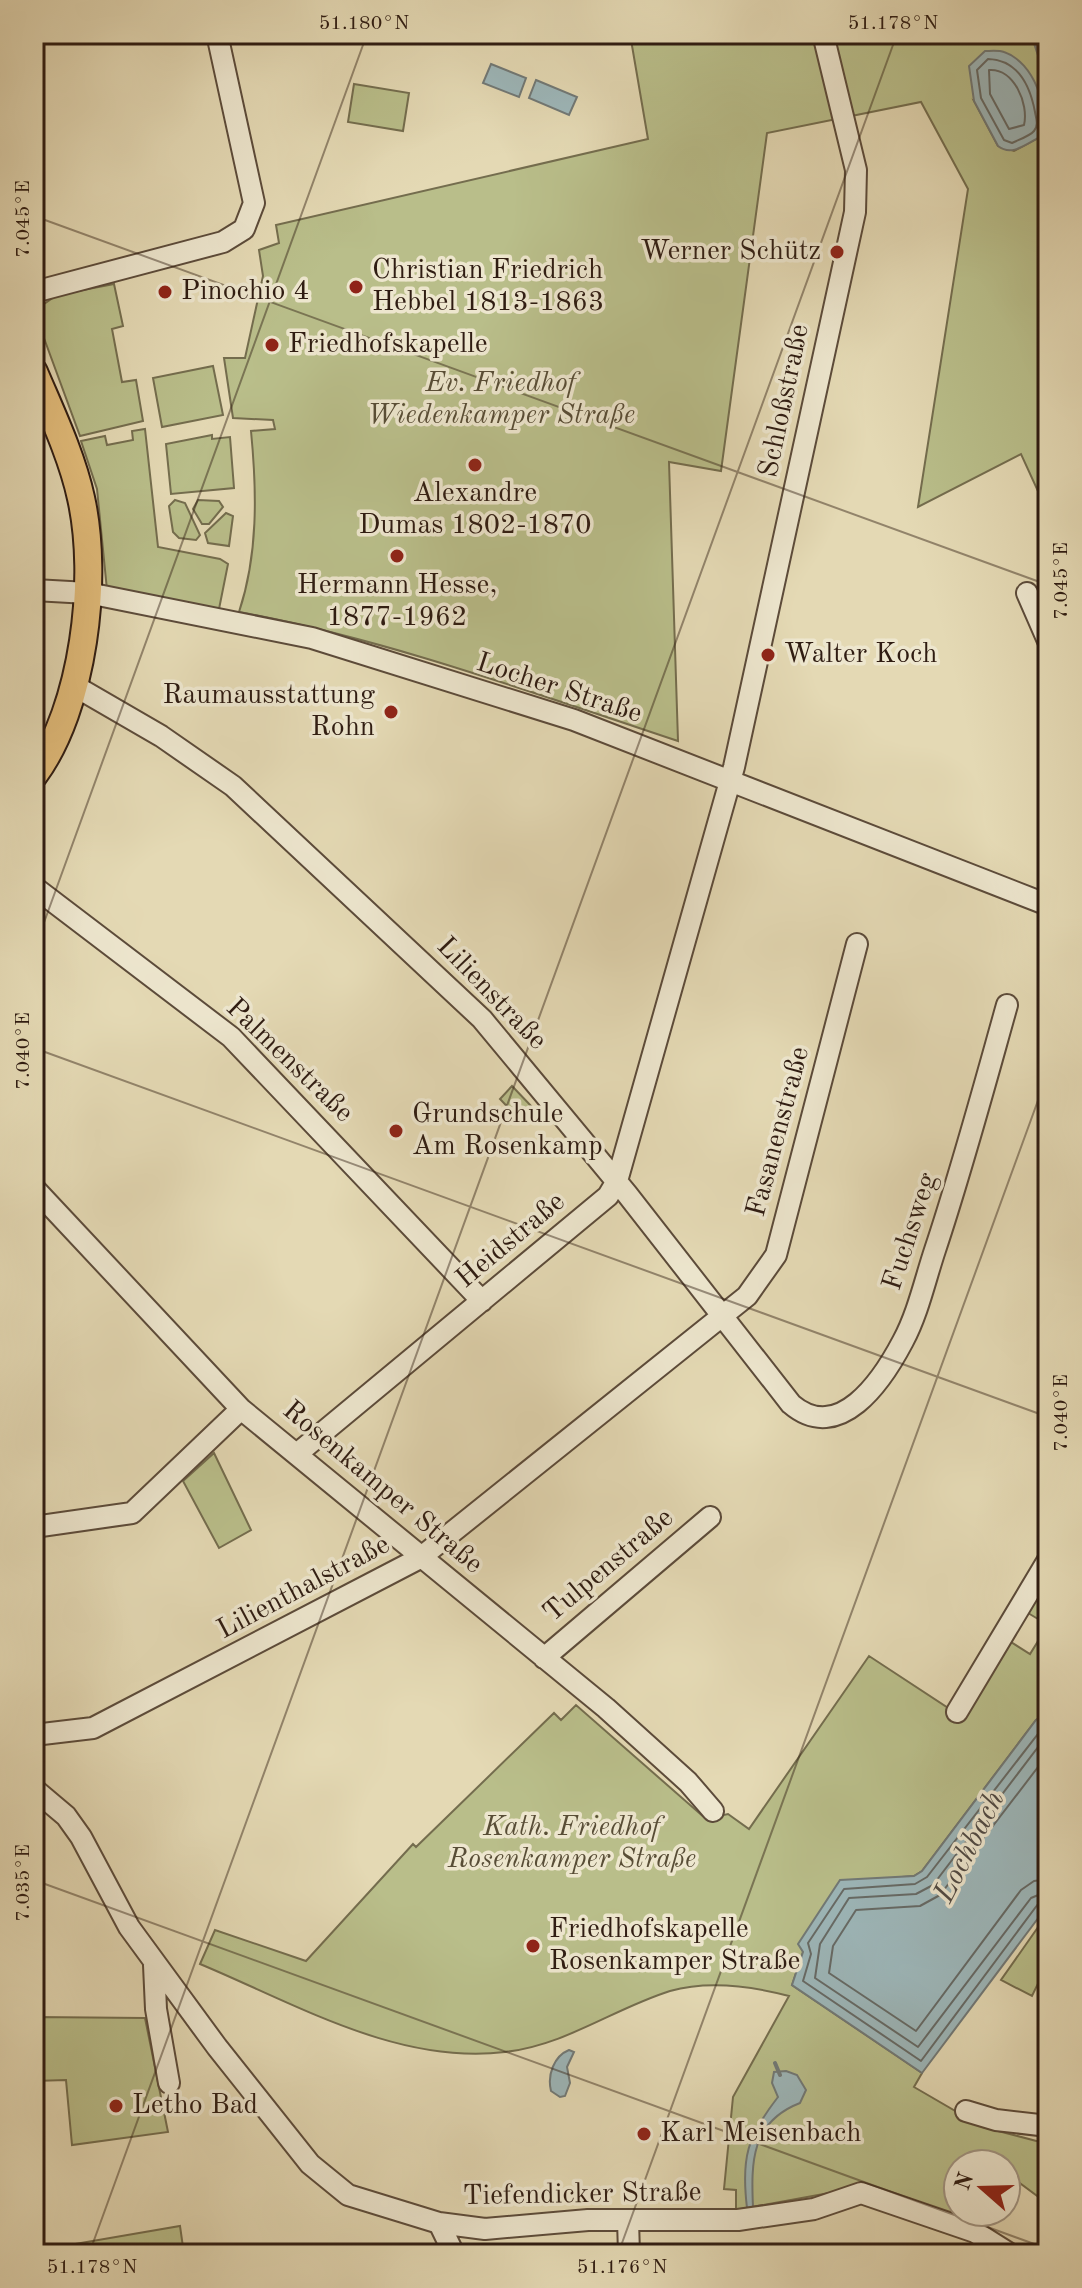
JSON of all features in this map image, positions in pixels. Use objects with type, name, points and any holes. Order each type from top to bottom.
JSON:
[{"type":"main road","points":[[34,372],[81,498],[88,544],[88,593],[73,685],[53,744],[34,775]]},
{"type":"street","points":[[34,292],[223,242],[244,229],[254,203],[217,34]]},
{"type":"street","name":"Schloßstraße","points":[[729,779],[855,212],[856,170],[823,34]]},
{"type":"street","name":"Locher Straße","points":[[34,590],[88,593],[312,638],[574,720],[1048,905]]},
{"type":"street","points":[[1027,593],[1048,641]]},
{"type":"street","name":"Lilienstraße","points":[[73,685],[161,736],[233,786],[482,1019],[617,1181],[801,1413]]},
{"type":"street","name":"Heidstraße","points":[[298,1453],[608,1196],[617,1181],[729,779]]},
{"type":"street","name":"Palmenstraße","points":[[34,887],[231,1037],[482,1301]]},
{"type":"street","name":"Fasanenstraße","points":[[724,1318],[764,1277],[776,1255],[857,944]]},
{"type":"street","name":"Fuchsweg","points":[[801,1413],[825,1419],[843,1415],[885,1370],[903,1341],[949,1208],[1007,1005]]},
{"type":"street","name":"Rosenkamper Straße","points":[[34,1188],[241,1409],[544,1658],[688,1782],[713,1811]]},
{"type":"street","name":"Lilienthalstraße","points":[[34,1735],[93,1728],[420,1558],[724,1318]]},
{"type":"street","points":[[34,1527],[132,1513],[241,1409]]},
{"type":"street","name":"Tulpenstraße","points":[[544,1658],[710,1517]]},
{"type":"street","points":[[957,1712],[1048,1560]]},
{"type":"street","name":"Tiefendicker Straße","points":[[34,1789],[66,1816],[81,1837],[129,1927],[154,1965],[310,2164],[348,2195],[439,2223],[485,2229],[628,2220],[738,2220],[814,2209],[861,2193],[975,2232],[1010,2254]]},
{"type":"street","name":"Tiefendicker Straße","points":[[154,1965],[159,2030],[169,2083]]},
{"type":"street","points":[[966,2111],[996,2120],[1048,2126]]},
{"type":"street","points":[[628,2220],[629,2254]]},
{"type":"street","points":[[439,2223],[454,2254]]},
{"type":"green space","name":"Ev. Friedhof Wiedenkamper Straße","points":[[630,34],[1048,34],[1048,513],[1021,454],[918,507],[968,189],[921,102],[767,133],[721,471],[669,462],[678,741],[406,652],[239,612],[253,546],[251,431],[275,429],[273,420],[233,418],[224,358],[245,358],[263,276],[259,250],[279,243],[276,225],[648,139]],"holes":[[[974,101],[1040,137],[1014,151],[998,146]]]},
{"type":"green space","points":[[354,84],[409,93],[403,131],[348,122]]},
{"type":"green space","points":[[114,284],[123,326],[112,329],[122,382],[136,380],[143,421],[80,436],[34,311],[57,295]]},
{"type":"green space","points":[[213,366],[223,415],[162,427],[153,378]]},
{"type":"green space","points":[[145,429],[158,547],[220,559],[228,564],[219,609],[107,590],[97,489],[81,441],[105,436],[107,445],[133,440],[132,431]]},
{"type":"green space","points":[[212,435],[212,439],[230,437],[234,488],[171,494],[166,444]]},
{"type":"green space","points":[[175,500],[185,503],[200,535],[196,540],[179,538],[173,532],[169,506]]},
{"type":"green space","points":[[198,500],[219,501],[223,507],[209,524],[202,524],[193,509]]},
{"type":"green space","points":[[226,513],[233,516],[229,546],[208,543],[205,533]]},
{"type":"green space","points":[[512,1086],[533,1108],[520,1120],[500,1099]]},
{"type":"green space","points":[[214,1453],[251,1530],[219,1548],[183,1481]]},
{"type":"green space","points":[[1048,1569],[1048,1625],[1023,1610]]},
{"type":"green space","name":"Kath. Friedhof Rosenkamper Straße","points":[[1048,1625],[1048,1712],[1036,1720],[922,1871],[914,1876],[902,1877],[803,1952],[792,1985],[922,2073],[914,2087],[983,2127],[1048,2144],[1048,2204],[1022,2185],[1022,2148],[942,2148],[942,2214],[867,2186],[736,2210],[736,2190],[724,2189],[733,2097],[789,1996],[730,1986],[685,1988],[649,1999],[548,2042],[505,2052],[465,2054],[426,2049],[348,2028],[200,1964],[215,1930],[306,1961],[413,1844],[416,1847],[554,1713],[561,1720],[576,1705],[706,1819],[728,1814],[749,1829],[869,1656],[959,1715],[1006,1639],[1030,1654]]},
{"type":"green space","points":[[1048,1913],[1048,1963],[1032,1996],[1001,1980]]},
{"type":"green space","name":"Letho Bad","points":[[34,2017],[145,2018],[168,2132],[72,2145],[66,2080],[34,2081]]},
{"type":"green space","points":[[180,2226],[183,2247],[141,2254],[34,2254],[34,2251]]},
{"type":"water","points":[[985,51],[1002,51],[1015,57],[1037,88],[1043,114],[1040,137],[1019,148],[1008,150],[998,146],[974,101],[969,66]]},
{"type":"water","points":[[491,64],[526,78],[519,97],[483,83]]},
{"type":"water","points":[[536,80],[577,97],[569,115],[529,98]]},
{"type":"water","points":[[1048,1712],[1048,1905],[922,2073],[792,1985],[803,1952],[798,1944],[840,1880],[914,1876],[922,1871],[1036,1720]]},
{"type":"water","points":[[569,2050],[574,2052],[567,2067],[570,2083],[565,2096],[560,2097],[551,2091],[551,2073],[559,2057]]},
{"type":"water","points":[[786,2071],[797,2075],[806,2090],[800,2103],[784,2111],[763,2132],[754,2159],[753,2207],[747,2208],[745,2175],[749,2149],[759,2124],[778,2097],[772,2083],[774,2072]]},
{"type":"waterway","name":"Lochbach","points":[[1032,34],[1048,82]]},
{"type":"waterway","points":[[775,2063],[780,2075]]},
{"type":"place","name":"Werner Schütz","points":[[837,252]]},
{"type":"place","name":"Christian Friedrich Hebbel 1813-1863","points":[[356,287]]},
{"type":"place","name":"Pinochio 4","points":[[165,292]]},
{"type":"place","name":"Friedhofskapelle","points":[[272,345]]},
{"type":"place","name":"Alexandre Dumas 1802-1870","points":[[475,465]]},
{"type":"place","name":"Hermann Hesse, 1877-1962","points":[[397,556]]},
{"type":"place","name":"Walter Koch","points":[[768,655]]},
{"type":"place","name":"Raumausstattung Rohn","points":[[391,712]]},
{"type":"place","name":"Grundschule Am Rosenkamp","points":[[396,1131]]},
{"type":"place","name":"Friedhofskapelle Rosenkamper Straße","points":[[533,1946]]},
{"type":"place","name":"Letho Bad","points":[[116,2106]]},
{"type":"place","name":"Karl Meisenbach","points":[[644,2134]]}]
